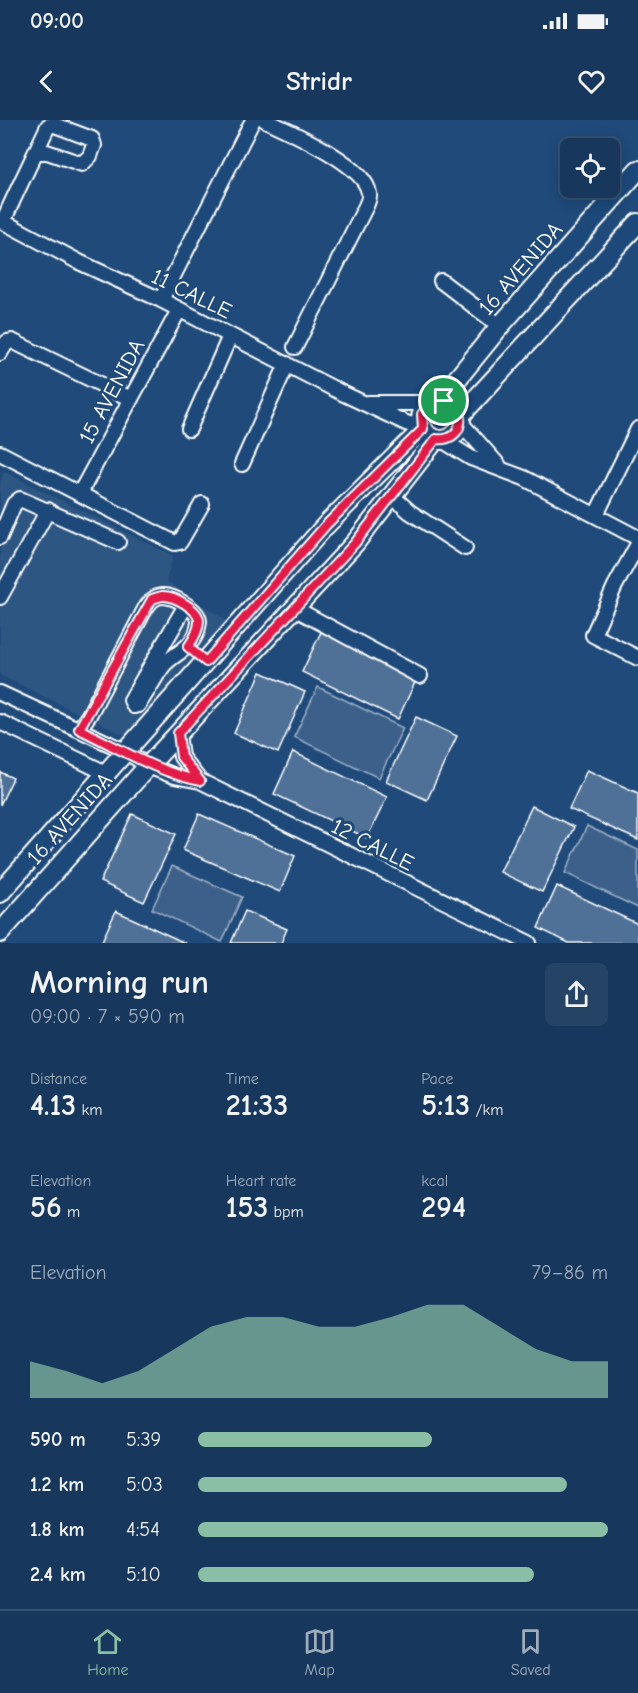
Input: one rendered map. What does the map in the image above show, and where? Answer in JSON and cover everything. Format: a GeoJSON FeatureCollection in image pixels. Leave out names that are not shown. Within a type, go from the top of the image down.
{"type":"FeatureCollection","features":[{"type":"Feature","properties":{"kind":"main road","name":"16 AVENIDA"},"geometry":{"type":"LineString","coordinates":[[436,401],[638,170]]}},
{"type":"Feature","properties":{"kind":"main road"},"geometry":{"type":"LineString","coordinates":[[461,419],[453,404],[436,401],[422,414],[431,434],[454,435],[461,419],[638,223]]}},
{"type":"Feature","properties":{"kind":"main road","name":"16 AVENIDA"},"geometry":{"type":"LineString","coordinates":[[0,933],[178,733],[355,543],[392,496],[431,434]]}},
{"type":"Feature","properties":{"kind":"main road","name":"16 AVENIDA"},"geometry":{"type":"LineString","coordinates":[[0,893],[326,525],[431,434]]}},
{"type":"Feature","properties":{"kind":"street"},"geometry":{"type":"LineString","coordinates":[[265,120],[339,157],[364,180],[370,197],[296,347]]}},
{"type":"Feature","properties":{"kind":"street"},"geometry":{"type":"LineString","coordinates":[[161,300],[247,122]]}},
{"type":"Feature","properties":{"kind":"street"},"geometry":{"type":"LineString","coordinates":[[2,221],[36,152]]}},
{"type":"Feature","properties":{"kind":"street","name":"11 CALLE"},"geometry":{"type":"LineString","coordinates":[[2,221],[80,262],[431,434],[471,458],[524,478],[638,538]]}},
{"type":"Feature","properties":{"kind":"street"},"geometry":{"type":"LineString","coordinates":[[441,281],[500,326]]}},
{"type":"Feature","properties":{"kind":"street","name":"15 AVENIDA"},"geometry":{"type":"LineString","coordinates":[[80,493],[179,310]]}},
{"type":"Feature","properties":{"kind":"street"},"geometry":{"type":"LineString","coordinates":[[189,429],[230,336]]}},
{"type":"Feature","properties":{"kind":"street"},"geometry":{"type":"LineString","coordinates":[[0,353],[7,342],[12,341],[131,399]]}},
{"type":"Feature","properties":{"kind":"street"},"geometry":{"type":"LineString","coordinates":[[242,464],[287,364]]}},
{"type":"Feature","properties":{"kind":"street","name":"11 CALLE"},"geometry":{"type":"LineString","coordinates":[[366,403],[436,401]]}},
{"type":"Feature","properties":{"kind":"street","name":"11 CALLE"},"geometry":{"type":"LineString","coordinates":[[461,419],[502,470]]}},
{"type":"Feature","properties":{"kind":"street"},"geometry":{"type":"LineString","coordinates":[[596,515],[638,429]]}},
{"type":"Feature","properties":{"kind":"street"},"geometry":{"type":"LineString","coordinates":[[0,453],[175,543],[180,542],[202,504]]}},
{"type":"Feature","properties":{"kind":"street"},"geometry":{"type":"LineString","coordinates":[[392,496],[410,512],[465,548]]}},
{"type":"Feature","properties":{"kind":"street"},"geometry":{"type":"LineString","coordinates":[[0,537],[14,504],[20,499],[118,542]]}},
{"type":"Feature","properties":{"kind":"street"},"geometry":{"type":"LineString","coordinates":[[0,597],[48,510]]}},
{"type":"Feature","properties":{"kind":"street"},"geometry":{"type":"LineString","coordinates":[[638,544],[593,635],[638,658]]}},
{"type":"Feature","properties":{"kind":"street"},"geometry":{"type":"LineString","coordinates":[[79,729],[152,599],[163,596],[186,605],[195,612],[199,620],[188,647],[164,666],[138,705],[131,704],[131,700],[186,605]]}},
{"type":"Feature","properties":{"kind":"street"},"geometry":{"type":"LineString","coordinates":[[294,608],[420,676]]}},
{"type":"Feature","properties":{"kind":"street"},"geometry":{"type":"LineString","coordinates":[[188,647],[206,662]]}},
{"type":"Feature","properties":{"kind":"street","name":"12 CALLE"},"geometry":{"type":"LineString","coordinates":[[0,693],[125,751],[148,766],[174,776],[200,781],[529,943]]}},
{"type":"Feature","properties":{"kind":"street"},"geometry":{"type":"LineString","coordinates":[[0,722],[106,773]]}},
{"type":"Feature","properties":{"kind":"street","name":"12 CALLE"},"geometry":{"type":"LineString","coordinates":[[178,733],[181,757],[200,781]]}},
{"type":"Feature","properties":{"kind":"shaded area"},"geometry":{"type":"Polygon","coordinates":[[[4,472],[173,556],[166,581],[227,621],[132,739],[0,675],[0,482],[4,472]]]}},
{"type":"Feature","properties":{"kind":"shaded area"},"geometry":{"type":"Polygon","coordinates":[[[318,687],[403,728],[379,778],[294,737],[318,687]]]}},
{"type":"Feature","properties":{"kind":"shaded area"},"geometry":{"type":"Polygon","coordinates":[[[587,826],[638,850],[638,908],[565,873],[587,826]]]}},
{"type":"Feature","properties":{"kind":"shaded area"},"geometry":{"type":"Polygon","coordinates":[[[172,866],[242,897],[222,942],[152,909],[172,866]]]}},
{"type":"Feature","properties":{"kind":"building"},"geometry":{"type":"Polygon","coordinates":[[[321,632],[417,678],[398,719],[302,672],[321,632]]]}},
{"type":"Feature","properties":{"kind":"building"},"geometry":{"type":"Polygon","coordinates":[[[261,672],[305,692],[278,753],[234,733],[261,672]]]}},
{"type":"Feature","properties":{"kind":"building"},"geometry":{"type":"Polygon","coordinates":[[[416,717],[457,736],[427,800],[386,781],[416,717]]]}},
{"type":"Feature","properties":{"kind":"building"},"geometry":{"type":"Polygon","coordinates":[[[293,752],[387,797],[367,838],[274,794],[293,752]]]}},
{"type":"Feature","properties":{"kind":"building"},"geometry":{"type":"Polygon","coordinates":[[[587,770],[638,793],[638,840],[569,809],[587,770]]]}},
{"type":"Feature","properties":{"kind":"building"},"geometry":{"type":"Polygon","coordinates":[[[0,772],[13,778],[0,805],[0,772]]]}},
{"type":"Feature","properties":{"kind":"building"},"geometry":{"type":"Polygon","coordinates":[[[532,806],[574,827],[542,892],[500,872],[532,806]]]}},
{"type":"Feature","properties":{"kind":"building"},"geometry":{"type":"Polygon","coordinates":[[[132,814],[176,834],[144,902],[100,882],[132,814]]]}},
{"type":"Feature","properties":{"kind":"building"},"geometry":{"type":"Polygon","coordinates":[[[199,814],[295,856],[280,892],[183,850],[199,814]]]}},
{"type":"Feature","properties":{"kind":"building"},"geometry":{"type":"Polygon","coordinates":[[[557,886],[638,924],[638,943],[569,943],[538,928],[557,886]]]}},
{"type":"Feature","properties":{"kind":"building"},"geometry":{"type":"Polygon","coordinates":[[[116,911],[185,943],[101,943],[116,911]]]}},
{"type":"Feature","properties":{"kind":"building"},"geometry":{"type":"Polygon","coordinates":[[[245,911],[287,929],[281,943],[231,943],[245,911]]]}},
{"type":"Feature","properties":{"kind":"route"},"geometry":{"type":"LineString","coordinates":[[440,400],[444,401],[453,404],[459,412],[461,423],[459,429],[448,439],[436,439],[355,543],[178,733],[181,757],[200,781],[174,776],[148,766],[125,751],[79,729],[152,599],[163,596],[171,598],[195,612],[199,620],[193,641],[188,647],[206,662],[326,525],[423,429],[421,421],[426,407],[440,400]]}}]}
